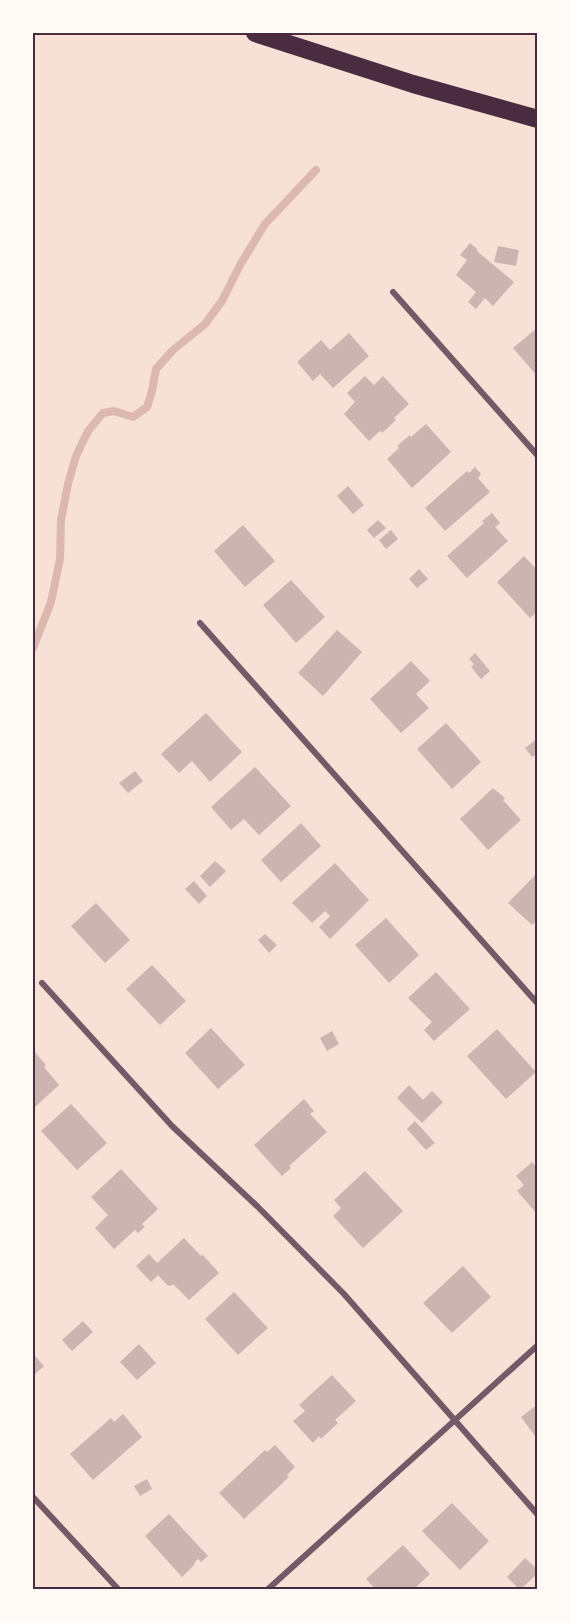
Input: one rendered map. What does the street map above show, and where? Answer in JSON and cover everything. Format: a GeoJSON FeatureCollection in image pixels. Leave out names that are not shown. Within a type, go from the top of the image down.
{"type":"FeatureCollection","features":[{"type":"Feature","properties":{"kind":"highway"},"geometry":{"type":"LineString","coordinates":[[255,33],[413,84],[538,119]]}},
{"type":"Feature","properties":{"kind":"street"},"geometry":{"type":"LineString","coordinates":[[393,292],[538,456]]}},
{"type":"Feature","properties":{"kind":"street"},"geometry":{"type":"LineString","coordinates":[[200,623],[538,1004]]}},
{"type":"Feature","properties":{"kind":"street"},"geometry":{"type":"LineString","coordinates":[[42,983],[172,1126],[258,1207],[344,1294],[538,1515]]}},
{"type":"Feature","properties":{"kind":"street"},"geometry":{"type":"LineString","coordinates":[[267,1590],[538,1345]]}},
{"type":"Feature","properties":{"kind":"street"},"geometry":{"type":"LineString","coordinates":[[33,1497],[119,1590]]}},
{"type":"Feature","properties":{"kind":"building"},"geometry":{"type":"Polygon","coordinates":[[[470,243],[514,282],[493,306],[485,298],[476,309],[468,302],[476,292],[456,275],[467,260],[460,255],[470,243]]]}},
{"type":"Feature","properties":{"kind":"building"},"geometry":{"type":"Polygon","coordinates":[[[498,246],[519,250],[516,266],[494,262],[498,246]]]}},
{"type":"Feature","properties":{"kind":"building"},"geometry":{"type":"Polygon","coordinates":[[[538,327],[538,377],[513,348],[538,327]]]}},
{"type":"Feature","properties":{"kind":"building"},"geometry":{"type":"Polygon","coordinates":[[[349,333],[369,356],[333,388],[320,374],[313,381],[297,362],[321,340],[330,350],[349,333]]]}},
{"type":"Feature","properties":{"kind":"building"},"geometry":{"type":"Polygon","coordinates":[[[365,376],[374,385],[383,376],[409,404],[382,433],[380,431],[369,441],[344,414],[355,402],[347,393],[365,376]]]}},
{"type":"Feature","properties":{"kind":"building"},"geometry":{"type":"Polygon","coordinates":[[[426,424],[451,452],[412,488],[387,459],[399,448],[397,446],[426,424]]]}},
{"type":"Feature","properties":{"kind":"building"},"geometry":{"type":"Polygon","coordinates":[[[475,467],[481,474],[478,478],[490,492],[445,531],[425,508],[467,471],[469,473],[475,467]]]}},
{"type":"Feature","properties":{"kind":"building"},"geometry":{"type":"Polygon","coordinates":[[[348,486],[364,505],[353,514],[337,496],[348,486]]]}},
{"type":"Feature","properties":{"kind":"building"},"geometry":{"type":"Polygon","coordinates":[[[492,513],[500,523],[495,527],[508,541],[467,578],[447,556],[492,513]]]}},
{"type":"Feature","properties":{"kind":"building"},"geometry":{"type":"Polygon","coordinates":[[[378,520],[386,528],[374,538],[367,530],[378,520]]]}},
{"type":"Feature","properties":{"kind":"building"},"geometry":{"type":"Polygon","coordinates":[[[243,525],[275,561],[245,587],[214,551],[243,525]]]}},
{"type":"Feature","properties":{"kind":"building"},"geometry":{"type":"Polygon","coordinates":[[[391,530],[398,539],[386,549],[379,540],[391,530]]]}},
{"type":"Feature","properties":{"kind":"building"},"geometry":{"type":"Polygon","coordinates":[[[524,556],[538,571],[538,611],[530,618],[497,582],[524,556]]]}},
{"type":"Feature","properties":{"kind":"building"},"geometry":{"type":"Polygon","coordinates":[[[419,569],[428,579],[417,588],[409,579],[419,569]]]}},
{"type":"Feature","properties":{"kind":"building"},"geometry":{"type":"Polygon","coordinates":[[[291,580],[325,617],[296,643],[263,605],[291,580]]]}},
{"type":"Feature","properties":{"kind":"building"},"geometry":{"type":"Polygon","coordinates":[[[337,630],[362,652],[323,696],[298,673],[337,630]]]}},
{"type":"Feature","properties":{"kind":"building"},"geometry":{"type":"Polygon","coordinates":[[[475,653],[490,671],[481,679],[471,667],[474,664],[469,659],[475,653]]]}},
{"type":"Feature","properties":{"kind":"building"},"geometry":{"type":"Polygon","coordinates":[[[411,661],[430,681],[416,694],[429,708],[401,733],[370,699],[411,661]]]}},
{"type":"Feature","properties":{"kind":"building"},"geometry":{"type":"Polygon","coordinates":[[[206,713],[242,752],[210,782],[192,761],[179,773],[161,754],[206,713]]]}},
{"type":"Feature","properties":{"kind":"building"},"geometry":{"type":"Polygon","coordinates":[[[446,723],[481,762],[452,789],[417,749],[446,723]]]}},
{"type":"Feature","properties":{"kind":"building"},"geometry":{"type":"Polygon","coordinates":[[[538,738],[538,753],[532,757],[525,748],[538,738]]]}},
{"type":"Feature","properties":{"kind":"building"},"geometry":{"type":"Polygon","coordinates":[[[255,767],[291,806],[259,835],[244,819],[231,830],[211,807],[255,767]]]}},
{"type":"Feature","properties":{"kind":"building"},"geometry":{"type":"Polygon","coordinates":[[[135,771],[143,781],[128,793],[119,783],[135,771]]]}},
{"type":"Feature","properties":{"kind":"building"},"geometry":{"type":"Polygon","coordinates":[[[493,788],[505,798],[503,800],[521,820],[488,850],[460,819],[493,788]]]}},
{"type":"Feature","properties":{"kind":"building"},"geometry":{"type":"Polygon","coordinates":[[[301,823],[321,846],[281,882],[261,860],[301,823]]]}},
{"type":"Feature","properties":{"kind":"building"},"geometry":{"type":"Polygon","coordinates":[[[215,861],[226,871],[210,887],[200,876],[215,861]]]}},
{"type":"Feature","properties":{"kind":"building"},"geometry":{"type":"Polygon","coordinates":[[[335,863],[369,900],[330,939],[319,927],[330,916],[325,911],[312,923],[292,903],[335,863]]]}},
{"type":"Feature","properties":{"kind":"building"},"geometry":{"type":"Polygon","coordinates":[[[538,872],[538,919],[532,925],[508,903],[538,872]]]}},
{"type":"Feature","properties":{"kind":"building"},"geometry":{"type":"Polygon","coordinates":[[[194,881],[207,896],[199,904],[185,889],[194,881]]]}},
{"type":"Feature","properties":{"kind":"building"},"geometry":{"type":"Polygon","coordinates":[[[96,903],[130,940],[105,963],[71,926],[96,903]]]}},
{"type":"Feature","properties":{"kind":"building"},"geometry":{"type":"Polygon","coordinates":[[[386,918],[419,955],[389,983],[355,945],[386,918]]]}},
{"type":"Feature","properties":{"kind":"building"},"geometry":{"type":"Polygon","coordinates":[[[265,934],[277,945],[269,953],[258,940],[265,934]]]}},
{"type":"Feature","properties":{"kind":"building"},"geometry":{"type":"Polygon","coordinates":[[[152,965],[186,1001],[160,1025],[126,989],[152,965]]]}},
{"type":"Feature","properties":{"kind":"building"},"geometry":{"type":"Polygon","coordinates":[[[436,972],[470,1009],[434,1041],[424,1030],[432,1022],[408,998],[436,972]]]}},
{"type":"Feature","properties":{"kind":"building"},"geometry":{"type":"Polygon","coordinates":[[[211,1028],[245,1065],[218,1089],[185,1053],[211,1028]]]}},
{"type":"Feature","properties":{"kind":"building"},"geometry":{"type":"Polygon","coordinates":[[[497,1029],[536,1072],[506,1099],[467,1056],[497,1029]]]}},
{"type":"Feature","properties":{"kind":"building"},"geometry":{"type":"Polygon","coordinates":[[[332,1031],[339,1044],[327,1051],[320,1038],[332,1031]]]}},
{"type":"Feature","properties":{"kind":"building"},"geometry":{"type":"Polygon","coordinates":[[[33,1050],[59,1085],[35,1107],[33,1104],[33,1050]]]}},
{"type":"Feature","properties":{"kind":"building"},"geometry":{"type":"Polygon","coordinates":[[[409,1085],[423,1100],[432,1091],[443,1102],[422,1123],[397,1098],[409,1085]]]}},
{"type":"Feature","properties":{"kind":"building"},"geometry":{"type":"Polygon","coordinates":[[[304,1099],[314,1111],[310,1114],[327,1132],[289,1166],[291,1168],[282,1176],[254,1145],[304,1099]]]}},
{"type":"Feature","properties":{"kind":"building"},"geometry":{"type":"Polygon","coordinates":[[[71,1104],[107,1143],[77,1170],[41,1131],[71,1104]]]}},
{"type":"Feature","properties":{"kind":"building"},"geometry":{"type":"Polygon","coordinates":[[[415,1121],[435,1143],[426,1150],[407,1129],[415,1121]]]}},
{"type":"Feature","properties":{"kind":"building"},"geometry":{"type":"Polygon","coordinates":[[[532,1162],[538,1169],[538,1215],[517,1191],[524,1185],[516,1176],[532,1162]]]}},
{"type":"Feature","properties":{"kind":"building"},"geometry":{"type":"Polygon","coordinates":[[[121,1169],[158,1209],[142,1224],[145,1227],[138,1233],[135,1230],[114,1249],[95,1228],[108,1215],[91,1197],[121,1169]]]}},
{"type":"Feature","properties":{"kind":"building"},"geometry":{"type":"Polygon","coordinates":[[[365,1171],[403,1211],[363,1248],[333,1216],[341,1208],[334,1200],[365,1171]]]}},
{"type":"Feature","properties":{"kind":"building"},"geometry":{"type":"Polygon","coordinates":[[[184,1238],[219,1273],[189,1300],[173,1284],[167,1285],[158,1275],[151,1282],[136,1266],[149,1254],[157,1263],[184,1238]]]}},
{"type":"Feature","properties":{"kind":"building"},"geometry":{"type":"Polygon","coordinates":[[[463,1266],[491,1297],[452,1333],[423,1303],[463,1266]]]}},
{"type":"Feature","properties":{"kind":"building"},"geometry":{"type":"Polygon","coordinates":[[[234,1292],[268,1328],[238,1355],[205,1319],[234,1292]]]}},
{"type":"Feature","properties":{"kind":"building"},"geometry":{"type":"Polygon","coordinates":[[[83,1321],[93,1332],[72,1351],[62,1340],[83,1321]]]}},
{"type":"Feature","properties":{"kind":"building"},"geometry":{"type":"Polygon","coordinates":[[[139,1344],[156,1363],[137,1380],[120,1362],[139,1344]]]}},
{"type":"Feature","properties":{"kind":"building"},"geometry":{"type":"Polygon","coordinates":[[[33,1354],[44,1366],[33,1376],[33,1354]]]}},
{"type":"Feature","properties":{"kind":"building"},"geometry":{"type":"Polygon","coordinates":[[[332,1375],[356,1401],[335,1420],[338,1423],[321,1439],[319,1436],[313,1443],[293,1421],[305,1411],[299,1405],[332,1375]]]}},
{"type":"Feature","properties":{"kind":"building"},"geometry":{"type":"Polygon","coordinates":[[[538,1404],[538,1440],[521,1417],[538,1404]]]}},
{"type":"Feature","properties":{"kind":"building"},"geometry":{"type":"Polygon","coordinates":[[[123,1414],[142,1437],[93,1480],[70,1454],[111,1418],[114,1422],[123,1414]]]}},
{"type":"Feature","properties":{"kind":"building"},"geometry":{"type":"Polygon","coordinates":[[[275,1445],[295,1467],[287,1475],[289,1477],[244,1519],[219,1493],[265,1450],[267,1452],[275,1445]]]}},
{"type":"Feature","properties":{"kind":"building"},"geometry":{"type":"Polygon","coordinates":[[[147,1479],[152,1489],[140,1496],[134,1486],[147,1479]]]}},
{"type":"Feature","properties":{"kind":"building"},"geometry":{"type":"Polygon","coordinates":[[[452,1503],[489,1541],[460,1570],[422,1531],[452,1503]]]}},
{"type":"Feature","properties":{"kind":"building"},"geometry":{"type":"Polygon","coordinates":[[[169,1514],[208,1556],[201,1562],[198,1559],[182,1577],[145,1536],[169,1514]]]}},
{"type":"Feature","properties":{"kind":"building"},"geometry":{"type":"Polygon","coordinates":[[[403,1545],[430,1574],[415,1590],[376,1590],[366,1579],[403,1545]]]}},
{"type":"Feature","properties":{"kind":"building"},"geometry":{"type":"Polygon","coordinates":[[[525,1558],[538,1570],[538,1573],[520,1590],[507,1577],[525,1558]]]}},
{"type":"Feature","properties":{"kind":"waterway"},"geometry":{"type":"LineString","coordinates":[[33,648],[51,602],[60,559],[61,520],[68,484],[76,456],[88,431],[103,413],[114,411],[133,417],[147,407],[156,369],[173,350],[205,324],[222,301],[240,265],[265,224],[316,170]]}}]}
